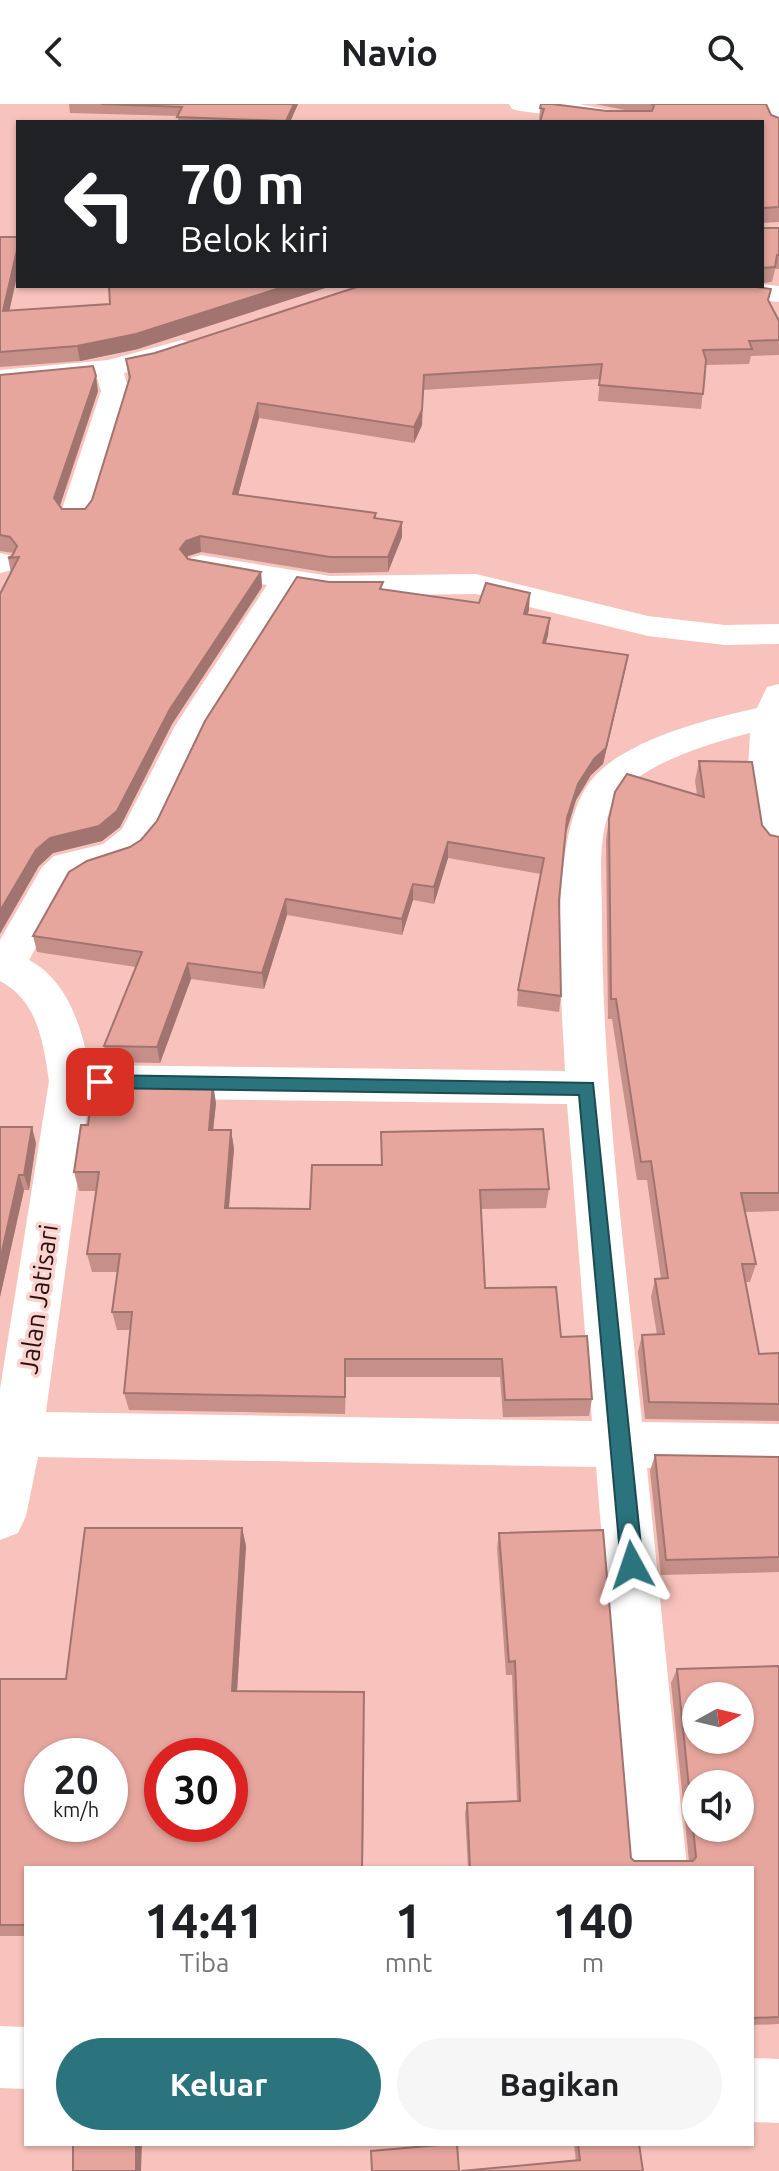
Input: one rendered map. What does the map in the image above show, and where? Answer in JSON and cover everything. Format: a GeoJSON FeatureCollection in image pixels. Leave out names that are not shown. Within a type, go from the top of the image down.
{"type":"FeatureCollection","features":[{"type":"Feature","properties":{"kind":"street"},"geometry":{"type":"LineString","coordinates":[[520,104],[629,120]]}},
{"type":"Feature","properties":{"kind":"street"},"geometry":{"type":"LineString","coordinates":[[771,104],[779,124]]}},
{"type":"Feature","properties":{"kind":"street"},"geometry":{"type":"LineString","coordinates":[[0,379],[109,368],[206,340]]}},
{"type":"Feature","properties":{"kind":"street"},"geometry":{"type":"LineString","coordinates":[[76,515],[115,391],[109,368]]}},
{"type":"Feature","properties":{"kind":"street"},"geometry":{"type":"LineString","coordinates":[[201,565],[330,586],[476,584],[648,626],[725,635],[779,634]]}},
{"type":"Feature","properties":{"kind":"street"},"geometry":{"type":"LineString","coordinates":[[3,966],[56,877],[68,865],[115,855],[136,838],[150,816],[174,760],[193,726],[286,581]]}},
{"type":"Feature","properties":{"kind":"street"},"geometry":{"type":"LineString","coordinates":[[774,706],[764,743],[779,844]]}},
{"type":"Feature","properties":{"kind":"street"},"geometry":{"type":"LineString","coordinates":[[658,1866],[622,1444],[587,1088],[581,975],[583,864],[597,798],[608,784],[682,741],[735,724],[774,706]]}},
{"type":"Feature","properties":{"kind":"street","name":"Jalan Jatisari"},"geometry":{"type":"LineString","coordinates":[[0,1516],[9,1434],[70,1081],[64,1037],[42,991],[20,970],[3,966]]}},
{"type":"Feature","properties":{"kind":"street"},"geometry":{"type":"LineString","coordinates":[[70,1081],[587,1088]]}},
{"type":"Feature","properties":{"kind":"street"},"geometry":{"type":"LineString","coordinates":[[9,1434],[779,1447]]}},
{"type":"Feature","properties":{"kind":"street"},"geometry":{"type":"LineString","coordinates":[[0,2057],[24,2058]]}},
{"type":"Feature","properties":{"kind":"street"},"geometry":{"type":"LineString","coordinates":[[754,2090],[779,2091]]}},
{"type":"Feature","properties":{"kind":"building"},"geometry":{"type":"Polygon","coordinates":[[[101,104],[294,104],[286,120],[177,117],[182,107],[101,104]]]}},
{"type":"Feature","properties":{"kind":"building"},"geometry":{"type":"Polygon","coordinates":[[[541,104],[552,104],[607,111],[652,111],[652,104],[766,104],[771,115],[779,118],[779,207],[764,208],[764,120],[541,120],[544,109],[540,108],[541,104]]]}},
{"type":"Feature","properties":{"kind":"building"},"geometry":{"type":"Polygon","coordinates":[[[764,228],[779,228],[779,255],[775,267],[764,268],[764,228]]]}},
{"type":"Feature","properties":{"kind":"building"},"geometry":{"type":"Polygon","coordinates":[[[0,237],[16,237],[16,255],[3,311],[110,304],[109,288],[280,288],[136,334],[77,346],[0,352],[0,237]]]}},
{"type":"Feature","properties":{"kind":"building"},"geometry":{"type":"Polygon","coordinates":[[[354,288],[764,288],[771,289],[768,300],[779,321],[779,340],[749,341],[752,349],[703,350],[706,360],[703,394],[599,385],[602,364],[424,375],[422,410],[414,427],[258,403],[233,494],[376,513],[374,518],[402,522],[388,557],[330,557],[200,536],[186,541],[180,549],[188,559],[261,572],[170,709],[117,811],[99,826],[50,838],[36,850],[0,911],[0,594],[19,557],[8,558],[17,546],[10,537],[0,535],[0,375],[93,366],[96,376],[54,498],[62,509],[85,509],[92,500],[130,377],[126,359],[155,353],[354,288]]]}},
{"type":"Feature","properties":{"kind":"building"},"geometry":{"type":"Polygon","coordinates":[[[297,577],[329,582],[383,582],[380,589],[479,603],[486,583],[530,593],[524,614],[550,618],[543,643],[628,655],[606,748],[594,759],[578,784],[567,818],[559,900],[561,996],[518,990],[544,858],[448,842],[434,887],[413,884],[402,919],[286,899],[262,973],[188,963],[157,1047],[104,1046],[142,952],[33,936],[69,872],[87,861],[130,847],[141,840],[157,821],[205,721],[297,577]]]}},
{"type":"Feature","properties":{"kind":"building"},"geometry":{"type":"Polygon","coordinates":[[[699,761],[752,762],[762,825],[770,835],[779,837],[779,1193],[741,1193],[756,1264],[742,1264],[759,1354],[779,1353],[779,1404],[649,1402],[642,1335],[664,1334],[655,1279],[668,1278],[651,1161],[641,1162],[616,999],[611,999],[609,819],[615,792],[627,774],[704,797],[699,761]]]}},
{"type":"Feature","properties":{"kind":"building"},"geometry":{"type":"Polygon","coordinates":[[[94,1082],[213,1083],[209,1130],[231,1130],[225,1208],[310,1209],[312,1165],[382,1165],[381,1132],[543,1129],[549,1189],[480,1190],[485,1288],[556,1287],[561,1337],[587,1336],[592,1399],[505,1400],[502,1359],[345,1359],[345,1397],[124,1393],[132,1312],[112,1312],[120,1254],[87,1254],[99,1172],[74,1172],[81,1125],[88,1125],[94,1082]]]}},
{"type":"Feature","properties":{"kind":"building"},"geometry":{"type":"Polygon","coordinates":[[[0,1127],[32,1127],[24,1175],[19,1175],[0,1260],[0,1127]]]}},
{"type":"Feature","properties":{"kind":"building"},"geometry":{"type":"Polygon","coordinates":[[[655,1455],[779,1457],[779,1557],[666,1560],[655,1455]]]}},
{"type":"Feature","properties":{"kind":"building"},"geometry":{"type":"Polygon","coordinates":[[[85,1528],[242,1528],[232,1691],[364,1692],[362,1866],[24,1866],[24,1925],[0,1925],[0,1679],[66,1679],[85,1528]]]}},
{"type":"Feature","properties":{"kind":"building"},"geometry":{"type":"Polygon","coordinates":[[[603,1530],[631,1858],[634,1861],[693,1861],[696,1857],[694,1842],[754,1842],[754,1770],[687,1770],[686,1754],[754,1754],[754,1682],[682,1682],[682,1718],[677,1669],[779,1666],[779,2017],[754,2018],[754,1866],[470,1866],[467,1803],[520,1801],[515,1661],[509,1662],[499,1533],[603,1530]]]}},
{"type":"Feature","properties":{"kind":"building"},"geometry":{"type":"Polygon","coordinates":[[[73,2146],[136,2146],[136,2171],[73,2171],[73,2146]]]}},
{"type":"Feature","properties":{"kind":"building"},"geometry":{"type":"Polygon","coordinates":[[[457,2146],[459,2171],[372,2171],[371,2151],[457,2146]]]}},
{"type":"Feature","properties":{"kind":"building"},"geometry":{"type":"Polygon","coordinates":[[[578,2146],[639,2146],[643,2171],[461,2171],[580,2160],[578,2146]]]}},
{"type":"Feature","properties":{"kind":"route"},"geometry":{"type":"LineString","coordinates":[[100,1082],[587,1088],[632,1565]]}}]}
